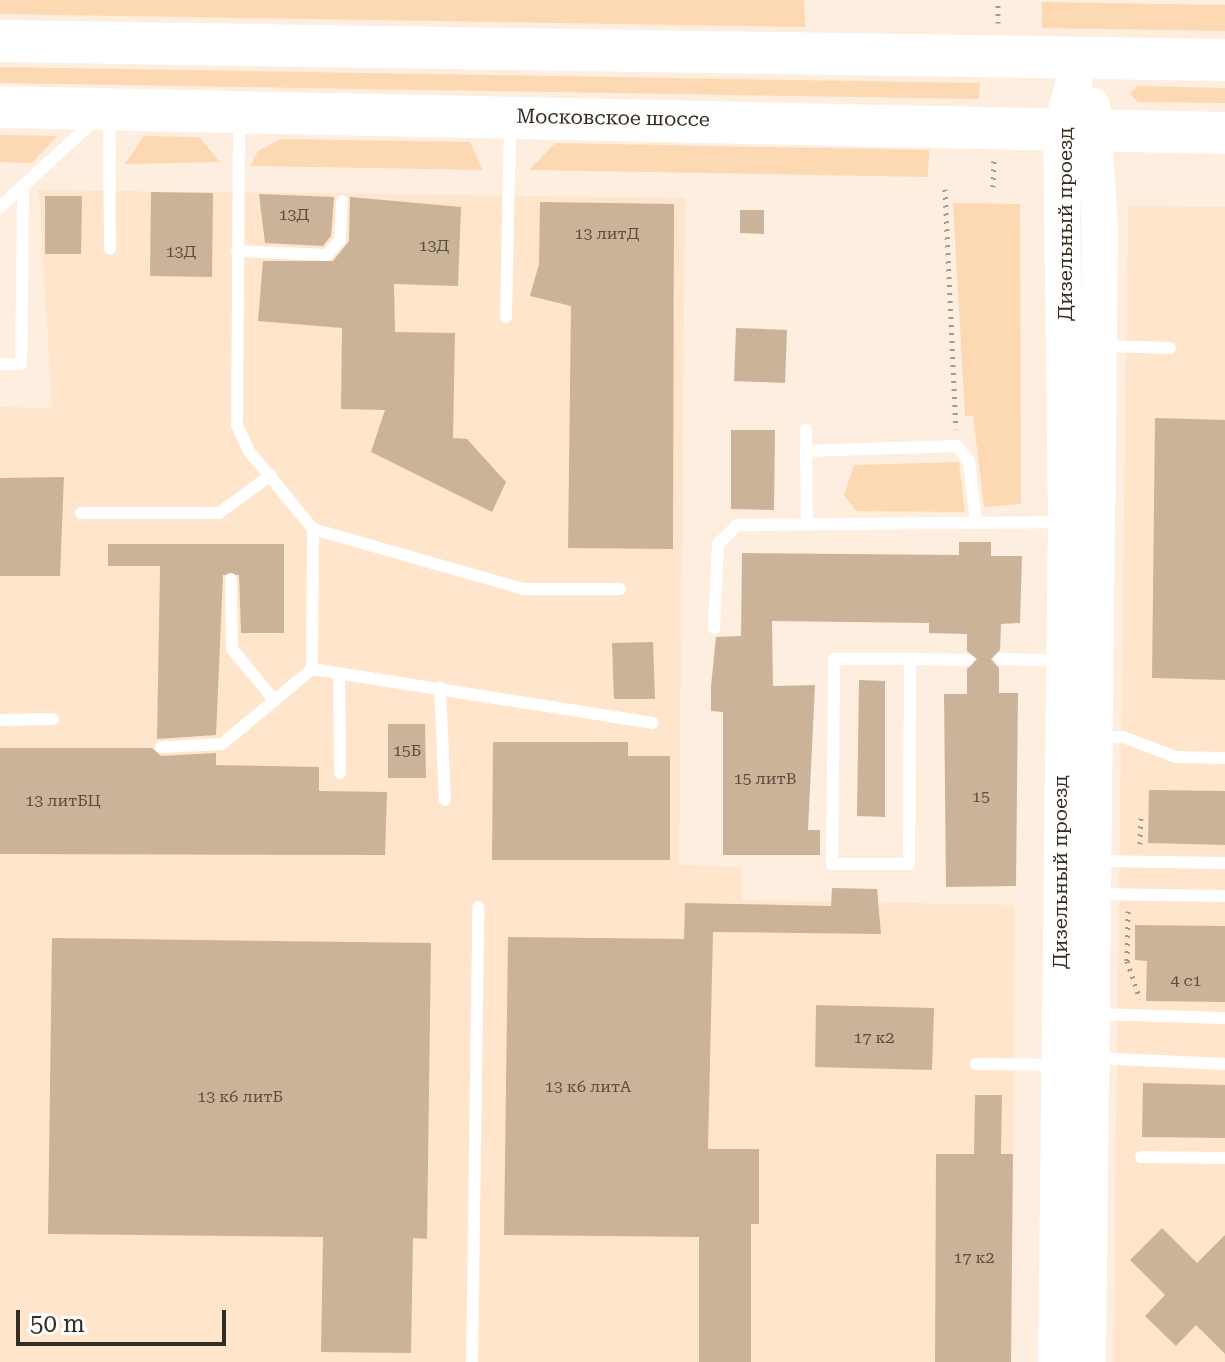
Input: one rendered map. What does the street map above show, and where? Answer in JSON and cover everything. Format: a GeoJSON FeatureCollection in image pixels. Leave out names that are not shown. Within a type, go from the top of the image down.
{"type":"FeatureCollection","features":[{"type":"Feature","properties":{"kind":"main road"},"geometry":{"type":"LineString","coordinates":[[0,41],[1225,60]]}},
{"type":"Feature","properties":{"kind":"main road","name":"Московское шоссе"},"geometry":{"type":"LineString","coordinates":[[0,107],[1225,133]]}},
{"type":"Feature","properties":{"kind":"street","name":"Дизельный проезд"},"geometry":{"type":"LineString","coordinates":[[1080,58],[1061,661],[1073,1061],[1088,1362]]}},
{"type":"Feature","properties":{"kind":"street","name":"Дизельный проезд"},"geometry":{"type":"LineString","coordinates":[[1056,1362],[1073,1061],[1088,1013],[1089,738],[1098,346],[1080,131]]}},
{"type":"Feature","properties":{"kind":"lane"},"geometry":{"type":"LineString","coordinates":[[0,207],[108,108]]}},
{"type":"Feature","properties":{"kind":"lane"},"geometry":{"type":"LineString","coordinates":[[108,108],[110,249]]}},
{"type":"Feature","properties":{"kind":"lane"},"geometry":{"type":"LineString","coordinates":[[240,112],[237,425],[313,529],[523,589],[620,589]]}},
{"type":"Feature","properties":{"kind":"lane"},"geometry":{"type":"LineString","coordinates":[[506,317],[511,116]]}},
{"type":"Feature","properties":{"kind":"lane"},"geometry":{"type":"LineString","coordinates":[[0,364],[21,364],[23,188]]}},
{"type":"Feature","properties":{"kind":"lane"},"geometry":{"type":"LineString","coordinates":[[237,251],[327,255],[340,240],[342,201]]}},
{"type":"Feature","properties":{"kind":"lane"},"geometry":{"type":"LineString","coordinates":[[1098,346],[1170,348]]}},
{"type":"Feature","properties":{"kind":"lane"},"geometry":{"type":"LineString","coordinates":[[806,430],[807,522]]}},
{"type":"Feature","properties":{"kind":"lane"},"geometry":{"type":"LineString","coordinates":[[806,451],[957,446],[969,462],[976,522]]}},
{"type":"Feature","properties":{"kind":"lane"},"geometry":{"type":"LineString","coordinates":[[81,513],[219,513],[271,475]]}},
{"type":"Feature","properties":{"kind":"lane"},"geometry":{"type":"LineString","coordinates":[[714,628],[715,558],[725,534],[754,522],[1066,522]]}},
{"type":"Feature","properties":{"kind":"lane"},"geometry":{"type":"LineString","coordinates":[[161,747],[222,744],[312,669],[313,529]]}},
{"type":"Feature","properties":{"kind":"lane"},"geometry":{"type":"LineString","coordinates":[[231,579],[232,649],[275,701]]}},
{"type":"Feature","properties":{"kind":"lane"},"geometry":{"type":"LineString","coordinates":[[910,659],[909,864],[832,864],[834,659],[910,659],[968,660]]}},
{"type":"Feature","properties":{"kind":"lane"},"geometry":{"type":"LineString","coordinates":[[1000,659],[1061,661]]}},
{"type":"Feature","properties":{"kind":"lane"},"geometry":{"type":"LineString","coordinates":[[312,669],[653,723]]}},
{"type":"Feature","properties":{"kind":"lane"},"geometry":{"type":"LineString","coordinates":[[339,673],[340,773]]}},
{"type":"Feature","properties":{"kind":"lane"},"geometry":{"type":"LineString","coordinates":[[440,687],[445,800]]}},
{"type":"Feature","properties":{"kind":"lane"},"geometry":{"type":"LineString","coordinates":[[0,720],[53,719]]}},
{"type":"Feature","properties":{"kind":"lane"},"geometry":{"type":"LineString","coordinates":[[1089,738],[1123,737],[1176,757],[1225,758]]}},
{"type":"Feature","properties":{"kind":"lane"},"geometry":{"type":"LineString","coordinates":[[1088,877],[1225,863]]}},
{"type":"Feature","properties":{"kind":"lane"},"geometry":{"type":"LineString","coordinates":[[1088,877],[1128,894],[1225,896]]}},
{"type":"Feature","properties":{"kind":"lane"},"geometry":{"type":"LineString","coordinates":[[472,1362],[478,907]]}},
{"type":"Feature","properties":{"kind":"lane"},"geometry":{"type":"LineString","coordinates":[[1088,1013],[1225,1018]]}},
{"type":"Feature","properties":{"kind":"lane"},"geometry":{"type":"LineString","coordinates":[[976,1064],[1073,1061],[1225,1064]]}},
{"type":"Feature","properties":{"kind":"lane"},"geometry":{"type":"LineString","coordinates":[[1141,1157],[1225,1158]]}},
{"type":"Feature","properties":{"kind":"path"},"geometry":{"type":"LineString","coordinates":[[997,32],[998,0]]}},
{"type":"Feature","properties":{"kind":"path"},"geometry":{"type":"LineString","coordinates":[[993,187],[994,151]]}},
{"type":"Feature","properties":{"kind":"path"},"geometry":{"type":"LineString","coordinates":[[945,189],[957,446]]}},
{"type":"Feature","properties":{"kind":"path"},"geometry":{"type":"LineString","coordinates":[[1128,894],[1127,961],[1140,1015]]}},
{"type":"Feature","properties":{"kind":"shaded area"},"geometry":{"type":"Polygon","coordinates":[[[0,0],[804,0],[805,27],[0,14],[0,0]]]}},
{"type":"Feature","properties":{"kind":"shaded area"},"geometry":{"type":"Polygon","coordinates":[[[1042,2],[1225,5],[1225,31],[1042,28],[1042,2]]]}},
{"type":"Feature","properties":{"kind":"shaded area"},"geometry":{"type":"Polygon","coordinates":[[[0,67],[980,83],[979,99],[0,83],[0,67]]]}},
{"type":"Feature","properties":{"kind":"shaded area"},"geometry":{"type":"Polygon","coordinates":[[[1138,86],[1225,88],[1225,103],[1138,102],[1130,94],[1138,86]]]}},
{"type":"Feature","properties":{"kind":"shaded area"},"geometry":{"type":"Polygon","coordinates":[[[0,135],[57,136],[32,163],[0,162],[0,135]]]}},
{"type":"Feature","properties":{"kind":"shaded area"},"geometry":{"type":"Polygon","coordinates":[[[144,136],[199,137],[220,162],[125,164],[144,136]]]}},
{"type":"Feature","properties":{"kind":"shaded area"},"geometry":{"type":"Polygon","coordinates":[[[281,139],[470,142],[483,170],[250,166],[258,151],[281,139]]]}},
{"type":"Feature","properties":{"kind":"shaded area"},"geometry":{"type":"Polygon","coordinates":[[[555,143],[929,150],[928,177],[529,170],[555,143]]]}},
{"type":"Feature","properties":{"kind":"shaded area"},"geometry":{"type":"Polygon","coordinates":[[[39,190],[685,198],[679,865],[741,867],[742,900],[1015,905],[1011,1362],[0,1362],[0,407],[52,408],[39,190]]]}},
{"type":"Feature","properties":{"kind":"shaded area"},"geometry":{"type":"Polygon","coordinates":[[[953,203],[1020,204],[1021,504],[984,507],[973,416],[965,416],[953,203]]]}},
{"type":"Feature","properties":{"kind":"shaded area"},"geometry":{"type":"Polygon","coordinates":[[[1128,206],[1225,207],[1225,1362],[1113,1362],[1128,206]]]}},
{"type":"Feature","properties":{"kind":"shaded area"},"geometry":{"type":"Polygon","coordinates":[[[959,462],[965,512],[856,511],[844,495],[854,465],[959,462]]]}},
{"type":"Feature","properties":{"kind":"building"},"geometry":{"type":"Polygon","coordinates":[[[151,192],[213,193],[212,277],[150,276],[151,192]]]}},
{"type":"Feature","properties":{"kind":"building"},"geometry":{"type":"Polygon","coordinates":[[[259,194],[334,197],[331,236],[323,246],[265,243],[259,194]]]}},
{"type":"Feature","properties":{"kind":"building"},"geometry":{"type":"Polygon","coordinates":[[[45,196],[82,196],[81,254],[45,254],[45,196]]]}},
{"type":"Feature","properties":{"kind":"building"},"geometry":{"type":"Polygon","coordinates":[[[350,197],[461,207],[458,286],[394,284],[395,332],[455,333],[453,438],[467,439],[506,482],[492,512],[371,452],[385,410],[341,409],[342,328],[258,321],[263,261],[333,261],[349,241],[350,197]]]}},
{"type":"Feature","properties":{"kind":"building"},"geometry":{"type":"Polygon","coordinates":[[[540,202],[674,204],[673,549],[568,548],[571,306],[530,296],[539,264],[540,202]]]}},
{"type":"Feature","properties":{"kind":"building"},"geometry":{"type":"Polygon","coordinates":[[[740,210],[764,210],[764,234],[740,233],[740,210]]]}},
{"type":"Feature","properties":{"kind":"building"},"geometry":{"type":"Polygon","coordinates":[[[736,328],[787,330],[785,383],[734,381],[736,328]]]}},
{"type":"Feature","properties":{"kind":"building"},"geometry":{"type":"Polygon","coordinates":[[[1155,418],[1225,420],[1225,680],[1152,678],[1155,418]]]}},
{"type":"Feature","properties":{"kind":"building"},"geometry":{"type":"Polygon","coordinates":[[[731,430],[775,430],[774,510],[731,509],[731,430]]]}},
{"type":"Feature","properties":{"kind":"building"},"geometry":{"type":"Polygon","coordinates":[[[64,477],[60,576],[0,576],[0,478],[64,477]]]}},
{"type":"Feature","properties":{"kind":"building"},"geometry":{"type":"Polygon","coordinates":[[[959,542],[991,542],[991,556],[1022,556],[1020,623],[1001,624],[1000,650],[991,659],[999,668],[999,693],[1018,693],[1016,886],[946,887],[944,694],[967,694],[967,669],[977,659],[967,651],[967,634],[929,633],[929,623],[772,621],[773,686],[815,685],[808,830],[820,830],[820,855],[723,855],[723,712],[711,711],[711,686],[716,637],[741,636],[742,553],[959,555],[959,542]]]}},
{"type":"Feature","properties":{"kind":"building"},"geometry":{"type":"Polygon","coordinates":[[[108,544],[284,544],[284,633],[241,633],[239,575],[223,575],[216,735],[157,739],[160,566],[108,566],[108,544]]]}},
{"type":"Feature","properties":{"kind":"building"},"geometry":{"type":"Polygon","coordinates":[[[653,642],[655,699],[614,699],[612,643],[653,642]]]}},
{"type":"Feature","properties":{"kind":"building"},"geometry":{"type":"Polygon","coordinates":[[[859,680],[885,681],[885,817],[857,816],[859,680]]]}},
{"type":"Feature","properties":{"kind":"building"},"geometry":{"type":"Polygon","coordinates":[[[388,724],[425,724],[426,778],[388,778],[388,724]]]}},
{"type":"Feature","properties":{"kind":"building"},"geometry":{"type":"Polygon","coordinates":[[[493,742],[628,742],[628,756],[670,756],[670,860],[492,860],[493,742]]]}},
{"type":"Feature","properties":{"kind":"building"},"geometry":{"type":"Polygon","coordinates":[[[0,748],[152,748],[161,756],[216,753],[216,765],[319,767],[319,791],[387,792],[385,855],[0,854],[0,748]]]}},
{"type":"Feature","properties":{"kind":"building"},"geometry":{"type":"Polygon","coordinates":[[[1149,790],[1225,791],[1225,845],[1148,843],[1149,790]]]}},
{"type":"Feature","properties":{"kind":"building"},"geometry":{"type":"Polygon","coordinates":[[[832,888],[877,889],[881,934],[713,932],[708,1149],[759,1149],[759,1224],[751,1224],[751,1362],[699,1362],[699,1237],[504,1235],[508,937],[684,939],[685,903],[831,906],[832,888]]]}},
{"type":"Feature","properties":{"kind":"building"},"geometry":{"type":"Polygon","coordinates":[[[1135,925],[1225,926],[1225,1002],[1146,1001],[1147,961],[1135,960],[1135,925]]]}},
{"type":"Feature","properties":{"kind":"building"},"geometry":{"type":"Polygon","coordinates":[[[52,938],[431,943],[427,1239],[413,1238],[411,1353],[321,1352],[323,1237],[48,1234],[52,938]]]}},
{"type":"Feature","properties":{"kind":"building"},"geometry":{"type":"Polygon","coordinates":[[[816,1005],[934,1008],[932,1070],[815,1067],[816,1005]]]}},
{"type":"Feature","properties":{"kind":"building"},"geometry":{"type":"Polygon","coordinates":[[[1143,1083],[1225,1085],[1225,1138],[1142,1137],[1143,1083]]]}},
{"type":"Feature","properties":{"kind":"building"},"geometry":{"type":"Polygon","coordinates":[[[975,1095],[1002,1095],[1001,1154],[1013,1154],[1011,1362],[935,1362],[936,1154],[974,1154],[975,1095]]]}},
{"type":"Feature","properties":{"kind":"building"},"geometry":{"type":"Polygon","coordinates":[[[1162,1228],[1197,1263],[1225,1235],[1225,1354],[1196,1325],[1176,1346],[1145,1316],[1165,1295],[1130,1260],[1162,1228]]]}}]}
